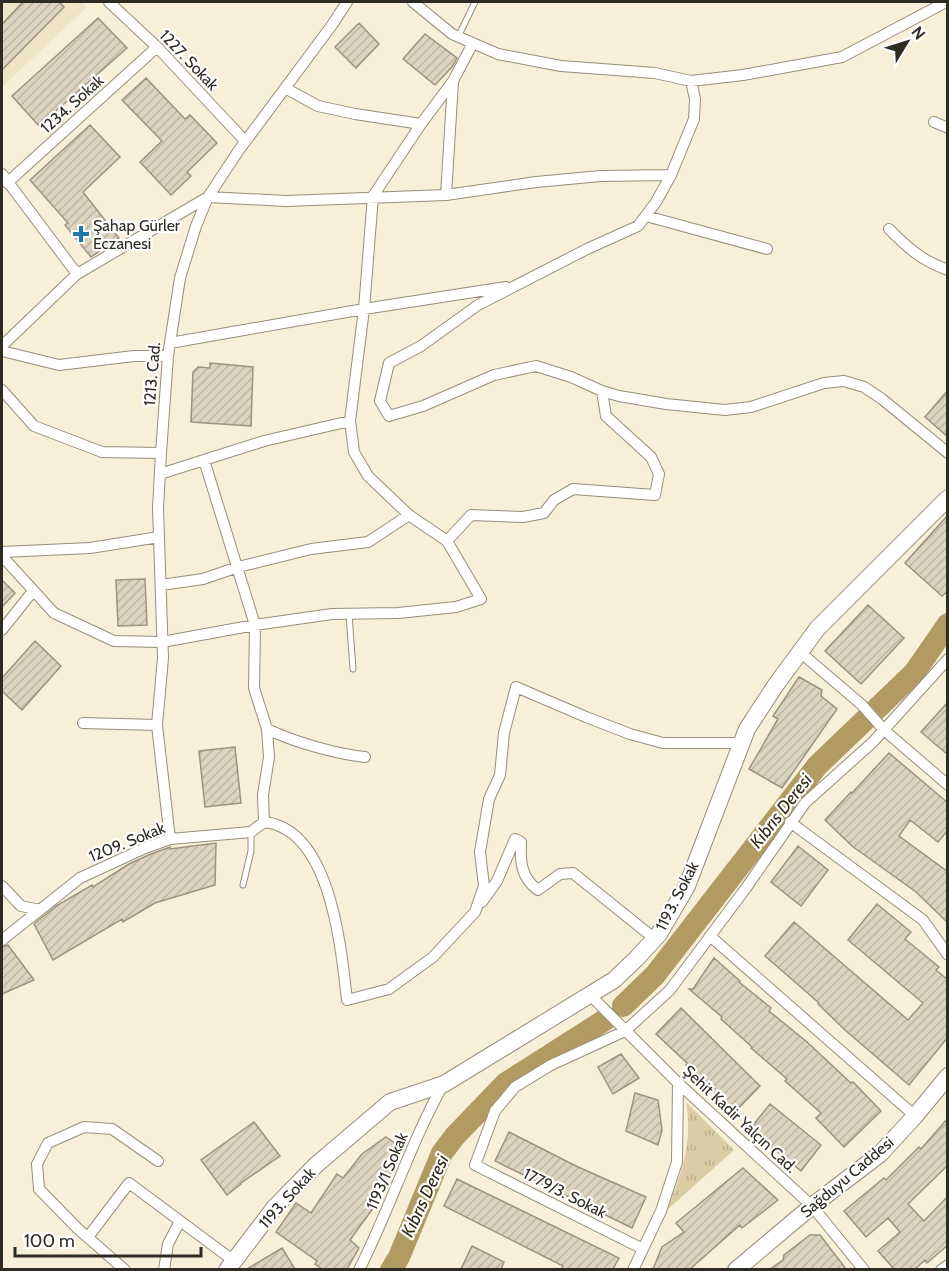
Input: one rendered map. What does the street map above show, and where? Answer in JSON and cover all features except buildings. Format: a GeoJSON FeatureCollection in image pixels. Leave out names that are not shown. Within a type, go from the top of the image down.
{"type":"FeatureCollection","features":[{"type":"Feature","properties":{"kind":"street","name":"1227. Sokak"},"geometry":{"type":"LineString","coordinates":[[109,2],[157,47],[245,141]]}},
{"type":"Feature","properties":{"kind":"street","name":"1213. Cad."},"geometry":{"type":"LineString","coordinates":[[170,838],[157,725],[162,642],[160,474],[168,356],[180,278],[196,226],[208,197],[245,141],[347,2]]}},
{"type":"Feature","properties":{"kind":"street"},"geometry":{"type":"LineString","coordinates":[[413,2],[452,34],[498,54],[561,66],[656,73],[691,81],[743,75],[842,57],[935,4],[946,2]]}},
{"type":"Feature","properties":{"kind":"street"},"geometry":{"type":"LineString","coordinates":[[2,554],[54,613],[114,640],[162,642],[332,614],[398,613],[456,607],[481,599],[447,541],[409,515],[368,476],[354,452],[350,421],[364,309],[373,196],[453,81],[474,43]]}},
{"type":"Feature","properties":{"kind":"street","name":"1234. Sokak"},"geometry":{"type":"LineString","coordinates":[[4,179],[157,47]]}},
{"type":"Feature","properties":{"kind":"street"},"geometry":{"type":"LineString","coordinates":[[446,195],[453,81]]}},
{"type":"Feature","properties":{"kind":"street"},"geometry":{"type":"LineString","coordinates":[[691,81],[695,99],[694,119],[671,175],[656,202],[638,226],[587,249],[478,305],[421,346],[389,363],[380,401],[389,416],[423,406],[494,375],[536,366],[619,396],[725,410],[751,407],[824,383],[844,381],[864,387],[882,399],[948,453]]}},
{"type":"Feature","properties":{"kind":"street"},"geometry":{"type":"LineString","coordinates":[[285,88],[318,106],[421,124]]}},
{"type":"Feature","properties":{"kind":"street"},"geometry":{"type":"LineString","coordinates":[[934,122],[948,128]]}},
{"type":"Feature","properties":{"kind":"street"},"geometry":{"type":"LineString","coordinates":[[168,356],[134,356],[59,365],[2,349],[78,274],[208,197],[286,201],[446,195],[536,182],[601,176],[671,175]]}},
{"type":"Feature","properties":{"kind":"street"},"geometry":{"type":"LineString","coordinates":[[4,179],[78,274]]}},
{"type":"Feature","properties":{"kind":"street"},"geometry":{"type":"LineString","coordinates":[[646,216],[767,249]]}},
{"type":"Feature","properties":{"kind":"street"},"geometry":{"type":"LineString","coordinates":[[889,229],[928,263],[948,270]]}},
{"type":"Feature","properties":{"kind":"street"},"geometry":{"type":"LineString","coordinates":[[170,343],[515,285]]}},
{"type":"Feature","properties":{"kind":"street"},"geometry":{"type":"LineString","coordinates":[[2,390],[34,426],[102,453],[161,453]]}},
{"type":"Feature","properties":{"kind":"street"},"geometry":{"type":"LineString","coordinates":[[447,541],[471,515],[523,517],[544,513],[554,500],[573,489],[655,495],[659,474],[651,457],[606,416],[602,391]]}},
{"type":"Feature","properties":{"kind":"street"},"geometry":{"type":"LineString","coordinates":[[160,474],[264,441],[350,421]]}},
{"type":"Feature","properties":{"kind":"street"},"geometry":{"type":"LineString","coordinates":[[204,460],[255,625],[255,688],[267,729],[269,757],[263,795],[264,822]]}},
{"type":"Feature","properties":{"kind":"street","name":"1193. Sokak"},"geometry":{"type":"LineString","coordinates":[[230,1265],[275,1207],[316,1165],[390,1102],[444,1084],[590,995],[614,980],[655,939],[687,886],[747,729],[758,711],[818,629],[948,498]]}},
{"type":"Feature","properties":{"kind":"street"},"geometry":{"type":"LineString","coordinates":[[161,585],[203,579],[238,567],[311,549],[368,542],[409,515]]}},
{"type":"Feature","properties":{"kind":"street"},"geometry":{"type":"LineString","coordinates":[[2,554],[90,548],[159,537]]}},
{"type":"Feature","properties":{"kind":"street"},"geometry":{"type":"LineString","coordinates":[[2,630],[33,591]]}},
{"type":"Feature","properties":{"kind":"street"},"geometry":{"type":"LineString","coordinates":[[800,652],[862,705],[883,729],[948,785]]}},
{"type":"Feature","properties":{"kind":"street"},"geometry":{"type":"LineString","coordinates":[[625,1030],[670,990],[805,803],[883,729],[948,658]]}},
{"type":"Feature","properties":{"kind":"street"},"geometry":{"type":"LineString","coordinates":[[475,912],[484,886],[480,852],[489,799],[501,775],[504,733],[516,687],[586,717],[663,743],[742,743]]}},
{"type":"Feature","properties":{"kind":"street"},"geometry":{"type":"LineString","coordinates":[[83,723],[157,725]]}},
{"type":"Feature","properties":{"kind":"street"},"geometry":{"type":"LineString","coordinates":[[267,729],[350,756],[365,757]]}},
{"type":"Feature","properties":{"kind":"street"},"geometry":{"type":"LineString","coordinates":[[251,832],[264,822],[275,823],[301,841],[314,858],[340,939],[347,1000],[389,989],[433,957],[475,912],[497,881],[515,839],[521,842],[520,854],[528,883],[538,890],[560,874],[573,873],[655,939]]}},
{"type":"Feature","properties":{"kind":"street"},"geometry":{"type":"LineString","coordinates":[[790,822],[923,920],[948,955]]}},
{"type":"Feature","properties":{"kind":"street","name":"1209. Sokak"},"geometry":{"type":"LineString","coordinates":[[2,940],[80,878],[170,838],[251,832]]}},
{"type":"Feature","properties":{"kind":"street"},"geometry":{"type":"LineString","coordinates":[[2,886],[21,906],[40,910]]}},
{"type":"Feature","properties":{"kind":"street"},"geometry":{"type":"LineString","coordinates":[[710,936],[915,1116]]}},
{"type":"Feature","properties":{"kind":"street","name":"Şehit Kadir Yalçın Cad."},"geometry":{"type":"LineString","coordinates":[[590,995],[678,1083],[812,1206],[864,1269]]}},
{"type":"Feature","properties":{"kind":"street","name":"1779/3. Sokak"},"geometry":{"type":"LineString","coordinates":[[625,1030],[550,1065],[515,1087],[495,1112],[475,1165],[643,1249]]}},
{"type":"Feature","properties":{"kind":"street","name":"Sağduyu Caddesi"},"geometry":{"type":"LineString","coordinates":[[736,1269],[812,1206],[880,1154],[948,1076]]}},
{"type":"Feature","properties":{"kind":"street"},"geometry":{"type":"LineString","coordinates":[[633,1269],[661,1211],[677,1162],[678,1083]]}},
{"type":"Feature","properties":{"kind":"street","name":"1193/1 Sokak"},"geometry":{"type":"LineString","coordinates":[[359,1269],[417,1138],[444,1084]]}},
{"type":"Feature","properties":{"kind":"street"},"geometry":{"type":"LineString","coordinates":[[125,1269],[39,1189],[37,1164],[48,1143],[84,1127],[112,1129],[158,1161]]}},
{"type":"Feature","properties":{"kind":"street"},"geometry":{"type":"LineString","coordinates":[[88,1237],[129,1183],[180,1221],[230,1265]]}},
{"type":"Feature","properties":{"kind":"street"},"geometry":{"type":"LineString","coordinates":[[164,1269],[168,1244],[180,1221]]}},
{"type":"Feature","properties":{"kind":"street"},"geometry":{"type":"LineString","coordinates":[[941,1269],[948,1265]]}},
{"type":"Feature","properties":{"kind":"lane"},"geometry":{"type":"LineString","coordinates":[[458,37],[476,2]]}},
{"type":"Feature","properties":{"kind":"lane"},"geometry":{"type":"LineString","coordinates":[[349,614],[353,669]]}},
{"type":"Feature","properties":{"kind":"lane"},"geometry":{"type":"LineString","coordinates":[[243,885],[251,851],[251,832]]}},
{"type":"Feature","properties":{"kind":"shaded area"},"geometry":{"type":"Polygon","coordinates":[[[2,2],[81,2],[87,7],[2,87],[2,2]]]}},
{"type":"Feature","properties":{"kind":"green space"},"geometry":{"type":"Polygon","coordinates":[[[686,1102],[734,1150],[667,1210],[685,1157],[688,1130],[686,1102]]]}},
{"type":"Feature","properties":{"kind":"waterway","name":"Kıbrıs Deresi"},"geometry":{"type":"LineString","coordinates":[[623,1006],[655,975],[817,766],[914,673],[948,624]]}},
{"type":"Feature","properties":{"kind":"waterway","name":"Kıbrıs Deresi"},"geometry":{"type":"LineString","coordinates":[[391,1270],[399,1257],[442,1153],[455,1136],[506,1083],[608,1018]]}},
{"type":"Feature","properties":{"kind":"place","name":"Şahap Gürler Eczanesi"},"geometry":{"type":"Point","coordinates":[81,234]}}]}
